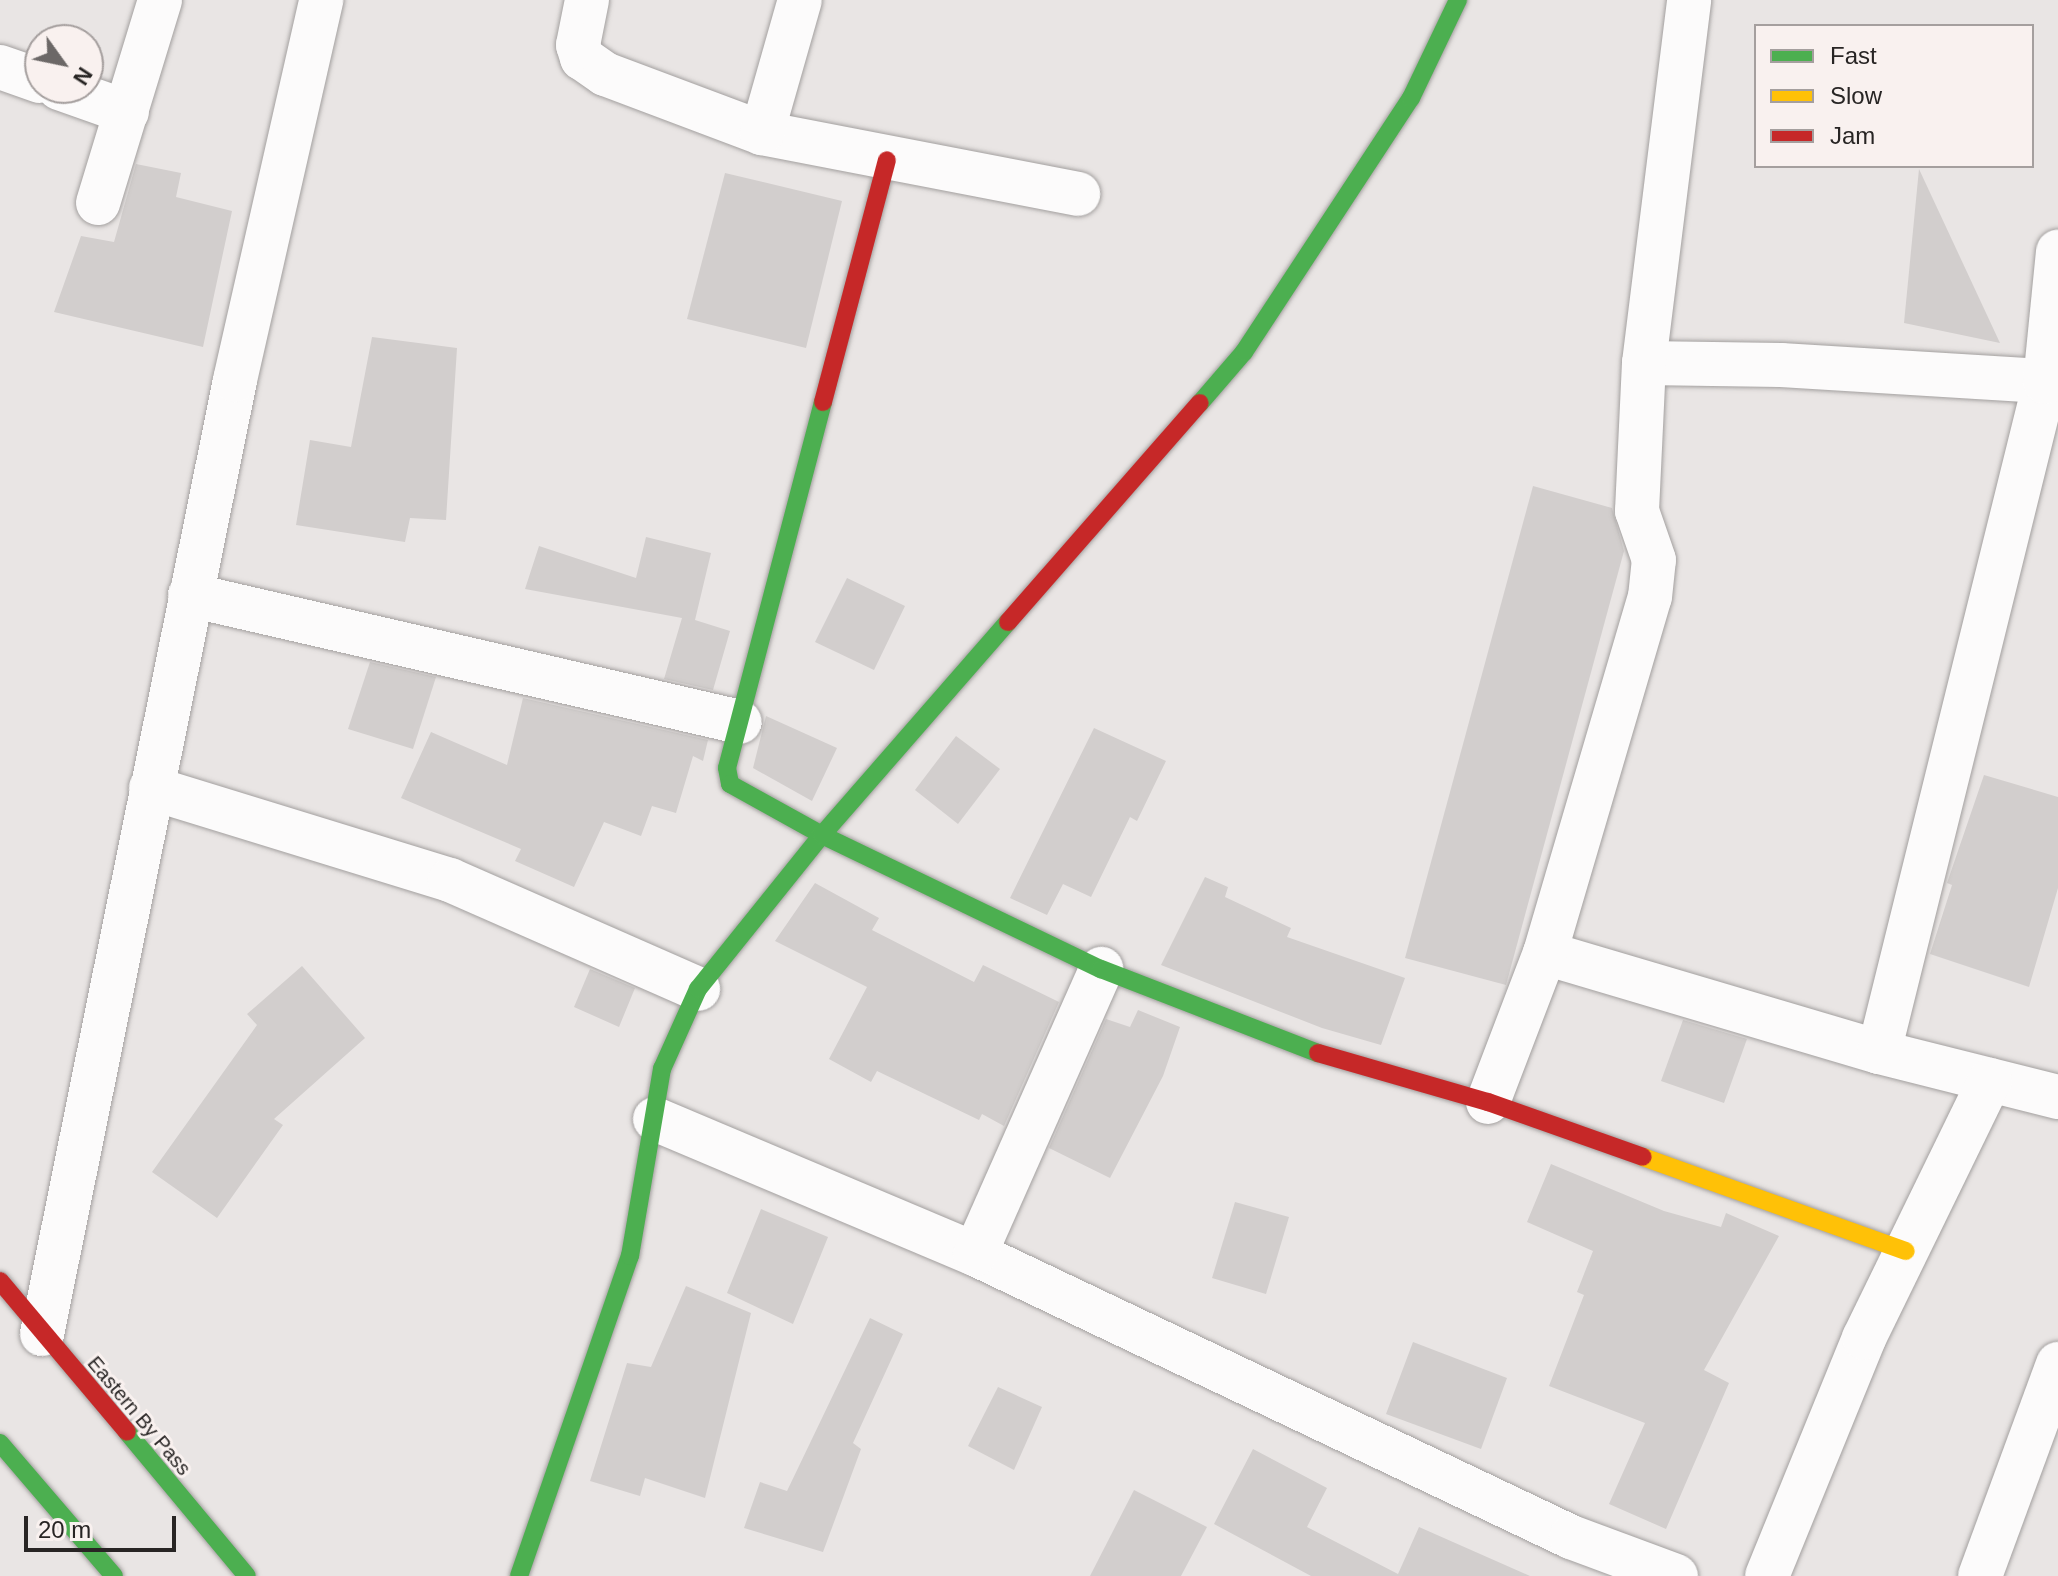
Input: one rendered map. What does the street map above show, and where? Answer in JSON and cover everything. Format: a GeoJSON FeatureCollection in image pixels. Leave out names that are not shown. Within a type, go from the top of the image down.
{"type":"FeatureCollection","features":[{"type":"Feature","properties":{"kind":"street"},"geometry":{"type":"LineString","coordinates":[[98,203],[160,0]]}},
{"type":"Feature","properties":{"kind":"street"},"geometry":{"type":"LineString","coordinates":[[587,0],[578,45],[582,58],[605,74],[762,133],[887,160],[1078,194]]}},
{"type":"Feature","properties":{"kind":"street"},"geometry":{"type":"LineString","coordinates":[[762,133],[800,0]]}},
{"type":"Feature","properties":{"kind":"street"},"geometry":{"type":"LineString","coordinates":[[519,1576],[630,1256],[662,1069],[698,989],[822,835],[1244,352],[1411,98],[1458,0]]}},
{"type":"Feature","properties":{"kind":"street"},"geometry":{"type":"LineString","coordinates":[[1488,1102],[1545,953],[1650,597],[1654,560],[1637,511],[1644,363],[1689,0]]}},
{"type":"Feature","properties":{"kind":"street"},"geometry":{"type":"LineString","coordinates":[[42,1334],[309,3]]}},
{"type":"Feature","properties":{"kind":"street"},"geometry":{"type":"LineString","coordinates":[[0,67],[24,75]]}},
{"type":"Feature","properties":{"kind":"street"},"geometry":{"type":"LineString","coordinates":[[104,104],[127,112]]}},
{"type":"Feature","properties":{"kind":"street"},"geometry":{"type":"LineString","coordinates":[[887,160],[727,768],[730,784],[822,835],[1101,969],[1314,1052],[1488,1102],[1906,1251]]}},
{"type":"Feature","properties":{"kind":"street"},"geometry":{"type":"LineString","coordinates":[[1879,1052],[2051,382],[2058,252]]}},
{"type":"Feature","properties":{"kind":"street"},"geometry":{"type":"LineString","coordinates":[[1644,363],[1781,365],[2051,382]]}},
{"type":"Feature","properties":{"kind":"street"},"geometry":{"type":"LineString","coordinates":[[190,595],[740,722]]}},
{"type":"Feature","properties":{"kind":"street"},"geometry":{"type":"LineString","coordinates":[[151,788],[450,880],[698,989]]}},
{"type":"Feature","properties":{"kind":"street"},"geometry":{"type":"LineString","coordinates":[[1545,953],[1879,1052],[2058,1097]]}},
{"type":"Feature","properties":{"kind":"street"},"geometry":{"type":"LineString","coordinates":[[975,1254],[1101,969]]}},
{"type":"Feature","properties":{"kind":"street"},"geometry":{"type":"LineString","coordinates":[[1767,1576],[1835,1402],[1990,1080]]}},
{"type":"Feature","properties":{"kind":"street"},"geometry":{"type":"LineString","coordinates":[[655,1119],[975,1254],[1571,1537],[1676,1576]]}},
{"type":"Feature","properties":{"kind":"street","name":"Eastern By Pass"},"geometry":{"type":"LineString","coordinates":[[0,1281],[247,1576]]}},
{"type":"Feature","properties":{"kind":"street"},"geometry":{"type":"LineString","coordinates":[[1980,1576],[2058,1364]]}},
{"type":"Feature","properties":{"kind":"street"},"geometry":{"type":"LineString","coordinates":[[0,1443],[114,1576]]}},
{"type":"Feature","properties":{"kind":"building"},"geometry":{"type":"Polygon","coordinates":[[[136,164],[181,173],[176,197],[232,211],[203,347],[54,312],[81,236],[114,242],[136,164]]]}},
{"type":"Feature","properties":{"kind":"building"},"geometry":{"type":"Polygon","coordinates":[[[1919,169],[2000,343],[1904,323],[1919,169]]]}},
{"type":"Feature","properties":{"kind":"building"},"geometry":{"type":"Polygon","coordinates":[[[725,173],[842,201],[806,348],[687,319],[725,173]]]}},
{"type":"Feature","properties":{"kind":"building"},"geometry":{"type":"Polygon","coordinates":[[[372,337],[457,348],[446,520],[410,518],[405,542],[296,525],[310,440],[351,447],[372,337]]]}},
{"type":"Feature","properties":{"kind":"building"},"geometry":{"type":"Polygon","coordinates":[[[1533,486],[1612,508],[1624,551],[1506,985],[1405,958],[1533,486]]]}},
{"type":"Feature","properties":{"kind":"building"},"geometry":{"type":"Polygon","coordinates":[[[646,537],[711,553],[695,620],[730,631],[713,690],[664,679],[682,618],[525,589],[539,546],[636,578],[646,537]]]}},
{"type":"Feature","properties":{"kind":"building"},"geometry":{"type":"Polygon","coordinates":[[[847,578],[905,606],[874,670],[815,642],[847,578]]]}},
{"type":"Feature","properties":{"kind":"building"},"geometry":{"type":"Polygon","coordinates":[[[370,662],[436,677],[413,749],[348,729],[370,662]]]}},
{"type":"Feature","properties":{"kind":"building"},"geometry":{"type":"Polygon","coordinates":[[[523,698],[708,740],[703,761],[693,756],[676,813],[652,806],[641,836],[604,822],[574,887],[515,861],[521,849],[401,798],[431,732],[507,765],[523,698]]]}},
{"type":"Feature","properties":{"kind":"building"},"geometry":{"type":"Polygon","coordinates":[[[766,716],[837,748],[812,801],[753,768],[766,716]]]}},
{"type":"Feature","properties":{"kind":"building"},"geometry":{"type":"Polygon","coordinates":[[[1094,728],[1166,761],[1137,821],[1130,817],[1091,897],[1063,884],[1047,915],[1010,898],[1094,728]]]}},
{"type":"Feature","properties":{"kind":"building"},"geometry":{"type":"Polygon","coordinates":[[[956,736],[1000,769],[958,824],[915,790],[956,736]]]}},
{"type":"Feature","properties":{"kind":"building"},"geometry":{"type":"Polygon","coordinates":[[[1984,775],[2058,797],[2058,888],[2029,987],[1930,954],[1952,885],[1947,883],[1984,775]]]}},
{"type":"Feature","properties":{"kind":"building"},"geometry":{"type":"Polygon","coordinates":[[[1205,877],[1228,887],[1225,897],[1291,928],[1287,937],[1405,978],[1381,1045],[1322,1028],[1161,965],[1205,877]]]}},
{"type":"Feature","properties":{"kind":"building"},"geometry":{"type":"Polygon","coordinates":[[[815,883],[879,918],[872,930],[974,982],[983,965],[1059,1002],[1004,1126],[982,1114],[979,1120],[877,1071],[871,1082],[829,1059],[867,987],[775,941],[815,883]]]}},
{"type":"Feature","properties":{"kind":"building"},"geometry":{"type":"Polygon","coordinates":[[[302,966],[365,1038],[274,1119],[283,1125],[217,1218],[152,1172],[257,1025],[247,1014],[302,966]]]}},
{"type":"Feature","properties":{"kind":"building"},"geometry":{"type":"Polygon","coordinates":[[[590,969],[635,988],[619,1027],[574,1007],[590,969]]]}},
{"type":"Feature","properties":{"kind":"building"},"geometry":{"type":"Polygon","coordinates":[[[1138,1010],[1180,1027],[1163,1076],[1110,1178],[1049,1148],[1106,1019],[1130,1027],[1138,1010]]]}},
{"type":"Feature","properties":{"kind":"building"},"geometry":{"type":"Polygon","coordinates":[[[1683,1020],[1747,1039],[1724,1103],[1661,1081],[1683,1020]]]}},
{"type":"Feature","properties":{"kind":"building"},"geometry":{"type":"Polygon","coordinates":[[[1551,1164],[1664,1211],[1721,1227],[1726,1213],[1779,1236],[1704,1370],[1729,1383],[1666,1529],[1609,1504],[1645,1423],[1549,1386],[1584,1295],[1577,1292],[1593,1251],[1527,1222],[1551,1164]]]}},
{"type":"Feature","properties":{"kind":"building"},"geometry":{"type":"Polygon","coordinates":[[[1235,1202],[1289,1217],[1266,1294],[1212,1278],[1235,1202]]]}},
{"type":"Feature","properties":{"kind":"building"},"geometry":{"type":"Polygon","coordinates":[[[761,1209],[828,1237],[793,1324],[727,1293],[761,1209]]]}},
{"type":"Feature","properties":{"kind":"building"},"geometry":{"type":"Polygon","coordinates":[[[686,1286],[751,1313],[705,1498],[645,1478],[640,1496],[590,1481],[627,1363],[651,1367],[686,1286]]]}},
{"type":"Feature","properties":{"kind":"building"},"geometry":{"type":"Polygon","coordinates":[[[870,1318],[903,1334],[853,1443],[861,1449],[823,1552],[744,1528],[760,1482],[787,1491],[870,1318]]]}},
{"type":"Feature","properties":{"kind":"building"},"geometry":{"type":"Polygon","coordinates":[[[1413,1342],[1507,1378],[1481,1449],[1386,1414],[1413,1342]]]}},
{"type":"Feature","properties":{"kind":"building"},"geometry":{"type":"Polygon","coordinates":[[[998,1387],[1042,1407],[1014,1470],[968,1446],[998,1387]]]}},
{"type":"Feature","properties":{"kind":"building"},"geometry":{"type":"Polygon","coordinates":[[[1253,1449],[1327,1488],[1307,1527],[1398,1574],[1419,1527],[1530,1576],[1311,1576],[1214,1524],[1253,1449]]]}},
{"type":"Feature","properties":{"kind":"building"},"geometry":{"type":"Polygon","coordinates":[[[1134,1490],[1207,1527],[1181,1576],[1090,1576],[1134,1490]]]}},
{"type":"Feature","properties":{"kind":"traffic: fast"},"geometry":{"type":"LineString","coordinates":[[1200,403],[1244,352],[1411,98],[1458,0]]}},
{"type":"Feature","properties":{"kind":"traffic: fast"},"geometry":{"type":"LineString","coordinates":[[823,402],[727,768],[730,784],[822,835],[1101,969],[1318,1053]]}},
{"type":"Feature","properties":{"kind":"traffic: fast"},"geometry":{"type":"LineString","coordinates":[[519,1576],[630,1256],[662,1069],[698,989],[822,835],[1008,622]]}},
{"type":"Feature","properties":{"kind":"traffic: fast"},"geometry":{"type":"LineString","coordinates":[[127,1432],[247,1576]]}},
{"type":"Feature","properties":{"kind":"traffic: fast"},"geometry":{"type":"LineString","coordinates":[[0,1443],[114,1576]]}},
{"type":"Feature","properties":{"kind":"traffic: slow"},"geometry":{"type":"LineString","coordinates":[[1643,1157],[1906,1251]]}},
{"type":"Feature","properties":{"kind":"traffic: jam"},"geometry":{"type":"LineString","coordinates":[[823,402],[887,160]]}},
{"type":"Feature","properties":{"kind":"traffic: jam"},"geometry":{"type":"LineString","coordinates":[[1008,622],[1200,403]]}},
{"type":"Feature","properties":{"kind":"traffic: jam"},"geometry":{"type":"LineString","coordinates":[[1318,1053],[1488,1102],[1643,1157]]}},
{"type":"Feature","properties":{"kind":"traffic: jam"},"geometry":{"type":"LineString","coordinates":[[0,1281],[127,1432]]}}]}
